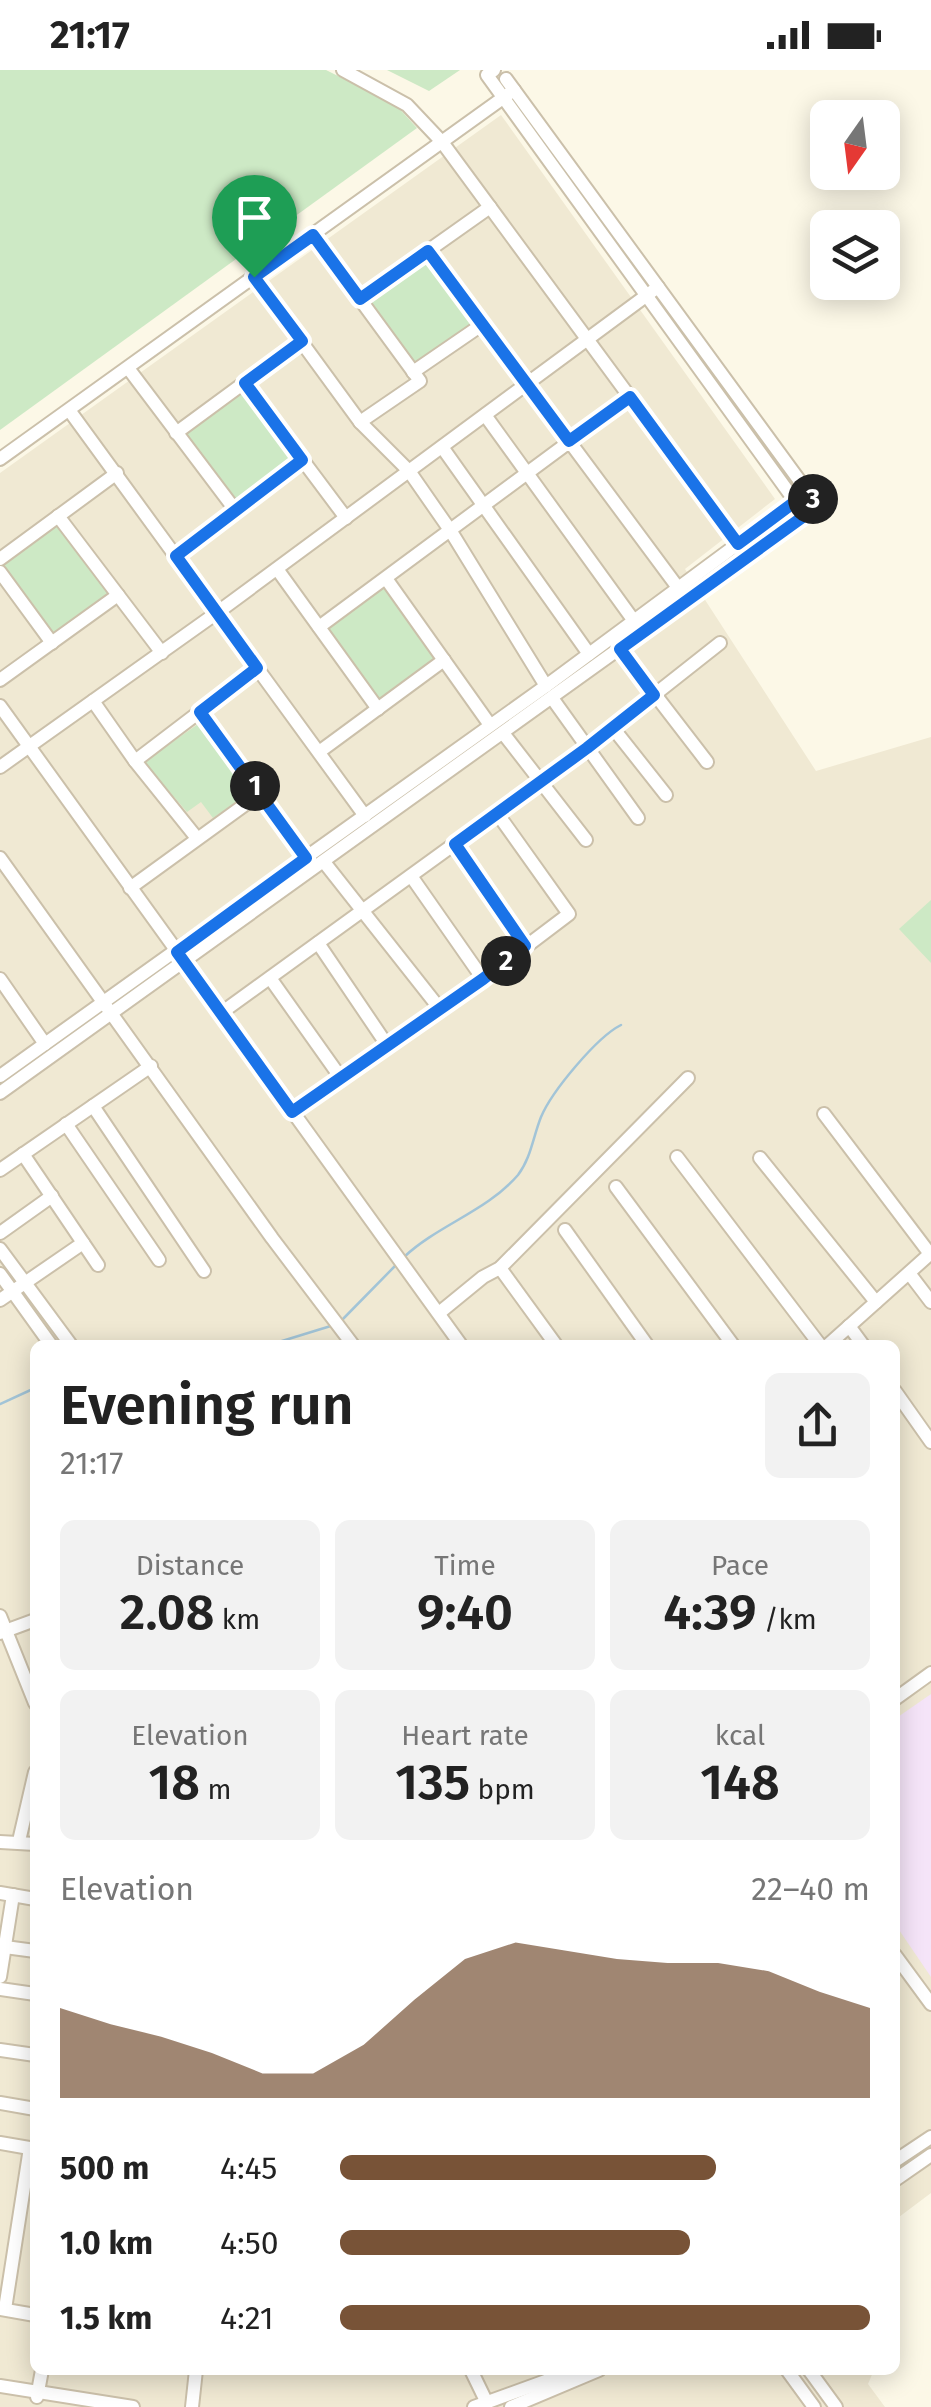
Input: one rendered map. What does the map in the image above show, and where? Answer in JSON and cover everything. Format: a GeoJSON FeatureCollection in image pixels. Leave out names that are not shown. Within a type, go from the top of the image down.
{"type":"FeatureCollection","features":[{"type":"Feature","properties":{"kind":"street"},"geometry":{"type":"LineString","coordinates":[[343,70],[408,104],[442,142],[738,544]]}},
{"type":"Feature","properties":{"kind":"street"},"geometry":{"type":"LineString","coordinates":[[0,460],[442,142],[505,82]]}},
{"type":"Feature","properties":{"kind":"street"},"geometry":{"type":"LineString","coordinates":[[181,957],[306,858],[490,726],[620,649],[818,506],[505,82]]}},
{"type":"Feature","properties":{"kind":"street"},"geometry":{"type":"LineString","coordinates":[[505,82],[644,298],[805,516]]}},
{"type":"Feature","properties":{"kind":"street"},"geometry":{"type":"LineString","coordinates":[[360,299],[490,207]]}},
{"type":"Feature","properties":{"kind":"street"},"geometry":{"type":"LineString","coordinates":[[313,235],[420,381],[360,422]]}},
{"type":"Feature","properties":{"kind":"street"},"geometry":{"type":"LineString","coordinates":[[428,251],[678,588]]}},
{"type":"Feature","properties":{"kind":"street"},"geometry":{"type":"LineString","coordinates":[[254,277],[360,422],[408,472],[450,530],[549,692],[638,818]]}},
{"type":"Feature","properties":{"kind":"street"},"geometry":{"type":"LineString","coordinates":[[0,767],[277,569],[658,287]]}},
{"type":"Feature","properties":{"kind":"street"},"geometry":{"type":"LineString","coordinates":[[413,372],[482,324]]}},
{"type":"Feature","properties":{"kind":"street"},"geometry":{"type":"LineString","coordinates":[[176,433],[302,341]]}},
{"type":"Feature","properties":{"kind":"street"},"geometry":{"type":"LineString","coordinates":[[128,368],[236,511]]}},
{"type":"Feature","properties":{"kind":"street"},"geometry":{"type":"LineString","coordinates":[[245,383],[346,518]]}},
{"type":"Feature","properties":{"kind":"street"},"geometry":{"type":"LineString","coordinates":[[319,628],[630,397]]}},
{"type":"Feature","properties":{"kind":"street"},"geometry":{"type":"LineString","coordinates":[[69,410],[365,816]]}},
{"type":"Feature","properties":{"kind":"street"},"geometry":{"type":"LineString","coordinates":[[485,415],[634,621]]}},
{"type":"Feature","properties":{"kind":"street"},"geometry":{"type":"LineString","coordinates":[[442,447],[589,654]]}},
{"type":"Feature","properties":{"kind":"street"},"geometry":{"type":"LineString","coordinates":[[176,556],[302,460]]}},
{"type":"Feature","properties":{"kind":"street"},"geometry":{"type":"LineString","coordinates":[[0,560],[117,473]]}},
{"type":"Feature","properties":{"kind":"street"},"geometry":{"type":"LineString","coordinates":[[0,1093],[109,1008],[503,734],[589,654],[808,492]]}},
{"type":"Feature","properties":{"kind":"street"},"geometry":{"type":"LineString","coordinates":[[58,516],[162,652]]}},
{"type":"Feature","properties":{"kind":"street"},"geometry":{"type":"LineString","coordinates":[[277,569],[378,709]]}},
{"type":"Feature","properties":{"kind":"street"},"geometry":{"type":"LineString","coordinates":[[0,572],[52,643]]}},
{"type":"Feature","properties":{"kind":"street"},"geometry":{"type":"LineString","coordinates":[[386,580],[490,726]]}},
{"type":"Feature","properties":{"kind":"street"},"geometry":{"type":"LineString","coordinates":[[0,680],[118,595]]}},
{"type":"Feature","properties":{"kind":"street"},"geometry":{"type":"LineString","coordinates":[[221,1013],[587,748],[720,643]]}},
{"type":"Feature","properties":{"kind":"street"},"geometry":{"type":"LineString","coordinates":[[620,649],[708,762]]}},
{"type":"Feature","properties":{"kind":"street"},"geometry":{"type":"LineString","coordinates":[[319,752],[444,660]]}},
{"type":"Feature","properties":{"kind":"street"},"geometry":{"type":"LineString","coordinates":[[135,761],[257,668]]}},
{"type":"Feature","properties":{"kind":"street"},"geometry":{"type":"LineString","coordinates":[[93,701],[196,837]]}},
{"type":"Feature","properties":{"kind":"street"},"geometry":{"type":"LineString","coordinates":[[0,706],[458,1340]]}},
{"type":"Feature","properties":{"kind":"street"},"geometry":{"type":"LineString","coordinates":[[200,712],[306,858]]}},
{"type":"Feature","properties":{"kind":"street"},"geometry":{"type":"LineString","coordinates":[[612,728],[666,795]]}},
{"type":"Feature","properties":{"kind":"street"},"geometry":{"type":"LineString","coordinates":[[503,734],[586,840]]}},
{"type":"Feature","properties":{"kind":"street"},"geometry":{"type":"LineString","coordinates":[[130,888],[260,793]]}},
{"type":"Feature","properties":{"kind":"street"},"geometry":{"type":"LineString","coordinates":[[292,1112],[570,914],[497,813]]}},
{"type":"Feature","properties":{"kind":"street"},"geometry":{"type":"LineString","coordinates":[[455,844],[525,946]]}},
{"type":"Feature","properties":{"kind":"street"},"geometry":{"type":"LineString","coordinates":[[0,858],[272,1238],[350,1340]]}},
{"type":"Feature","properties":{"kind":"street"},"geometry":{"type":"LineString","coordinates":[[324,862],[440,1009]]}},
{"type":"Feature","properties":{"kind":"street"},"geometry":{"type":"LineString","coordinates":[[411,876],[483,979]]}},
{"type":"Feature","properties":{"kind":"street"},"geometry":{"type":"LineString","coordinates":[[318,943],[388,1046]]}},
{"type":"Feature","properties":{"kind":"street"},"geometry":{"type":"LineString","coordinates":[[270,978],[341,1078]]}},
{"type":"Feature","properties":{"kind":"street"},"geometry":{"type":"LineString","coordinates":[[1,982],[45,1044]]}},
{"type":"Feature","properties":{"kind":"street"},"geometry":{"type":"LineString","coordinates":[[0,1076],[45,1044],[109,1008]]}},
{"type":"Feature","properties":{"kind":"street"},"geometry":{"type":"LineString","coordinates":[[0,1170],[150,1066]]}},
{"type":"Feature","properties":{"kind":"street"},"geometry":{"type":"LineString","coordinates":[[439,1313],[500,1268],[688,1078]]}},
{"type":"Feature","properties":{"kind":"street"},"geometry":{"type":"LineString","coordinates":[[93,1106],[204,1271]]}},
{"type":"Feature","properties":{"kind":"street"},"geometry":{"type":"LineString","coordinates":[[824,1114],[930,1254],[834,1340]]}},
{"type":"Feature","properties":{"kind":"street"},"geometry":{"type":"LineString","coordinates":[[66,1124],[159,1260]]}},
{"type":"Feature","properties":{"kind":"street"},"geometry":{"type":"LineString","coordinates":[[23,1154],[98,1265]]}},
{"type":"Feature","properties":{"kind":"street"},"geometry":{"type":"LineString","coordinates":[[677,1157],[816,1340]]}},
{"type":"Feature","properties":{"kind":"street"},"geometry":{"type":"LineString","coordinates":[[760,1158],[876,1302]]}},
{"type":"Feature","properties":{"kind":"street"},"geometry":{"type":"LineString","coordinates":[[616,1187],[729,1340]]}},
{"type":"Feature","properties":{"kind":"street"},"geometry":{"type":"LineString","coordinates":[[0,1233],[52,1196]]}},
{"type":"Feature","properties":{"kind":"street"},"geometry":{"type":"LineString","coordinates":[[565,1230],[643,1340]]}},
{"type":"Feature","properties":{"kind":"street"},"geometry":{"type":"LineString","coordinates":[[0,1300],[83,1243]]}},
{"type":"Feature","properties":{"kind":"street"},"geometry":{"type":"LineString","coordinates":[[0,1249],[67,1340]]}},
{"type":"Feature","properties":{"kind":"street"},"geometry":{"type":"LineString","coordinates":[[500,1268],[552,1340]]}},
{"type":"Feature","properties":{"kind":"street"},"geometry":{"type":"LineString","coordinates":[[909,1272],[931,1302]]}},
{"type":"Feature","properties":{"kind":"street"},"geometry":{"type":"LineString","coordinates":[[0,1274],[47,1340]]}},
{"type":"Feature","properties":{"kind":"street"},"geometry":{"type":"LineString","coordinates":[[849,1326],[859,1340]]}},
{"type":"Feature","properties":{"kind":"street"},"geometry":{"type":"LineString","coordinates":[[900,1398],[931,1442]]}},
{"type":"Feature","properties":{"kind":"street"},"geometry":{"type":"LineString","coordinates":[[0,1616],[30,1684]]}},
{"type":"Feature","properties":{"kind":"street"},"geometry":{"type":"LineString","coordinates":[[4,1632],[30,1622]]}},
{"type":"Feature","properties":{"kind":"street"},"geometry":{"type":"LineString","coordinates":[[900,1695],[931,1673]]}},
{"type":"Feature","properties":{"kind":"street"},"geometry":{"type":"LineString","coordinates":[[19,1841],[30,1799]]}},
{"type":"Feature","properties":{"kind":"street"},"geometry":{"type":"LineString","coordinates":[[0,1842],[30,1843]]}},
{"type":"Feature","properties":{"kind":"street"},"geometry":{"type":"LineString","coordinates":[[0,1977],[7,1894]]}},
{"type":"Feature","properties":{"kind":"street"},"geometry":{"type":"LineString","coordinates":[[5,1946],[30,1950]]}},
{"type":"Feature","properties":{"kind":"street"},"geometry":{"type":"LineString","coordinates":[[900,1961],[931,2004]]}},
{"type":"Feature","properties":{"kind":"street"},"geometry":{"type":"LineString","coordinates":[[0,1989],[30,1993]]}},
{"type":"Feature","properties":{"kind":"street"},"geometry":{"type":"LineString","coordinates":[[0,2050],[30,2054]]}},
{"type":"Feature","properties":{"kind":"street"},"geometry":{"type":"LineString","coordinates":[[0,2103],[30,2108]]}},
{"type":"Feature","properties":{"kind":"street"},"geometry":{"type":"LineString","coordinates":[[900,2159],[931,2137]]}},
{"type":"Feature","properties":{"kind":"street"},"geometry":{"type":"LineString","coordinates":[[0,2144],[30,2149]]}},
{"type":"Feature","properties":{"kind":"street"},"geometry":{"type":"LineString","coordinates":[[900,2176],[931,2154]]}},
{"type":"Feature","properties":{"kind":"street"},"geometry":{"type":"LineString","coordinates":[[30,2160],[2,2309],[30,2314]]}},
{"type":"Feature","properties":{"kind":"street"},"geometry":{"type":"LineString","coordinates":[[30,2399],[40,2375]]}},
{"type":"Feature","properties":{"kind":"street"},"geometry":{"type":"LineString","coordinates":[[192,2407],[195,2375]]}},
{"type":"Feature","properties":{"kind":"street"},"geometry":{"type":"LineString","coordinates":[[472,2375],[480,2405],[585,2375]]}},
{"type":"Feature","properties":{"kind":"street"},"geometry":{"type":"LineString","coordinates":[[511,2407],[569,2375]]}},
{"type":"Feature","properties":{"kind":"street"},"geometry":{"type":"LineString","coordinates":[[790,2375],[814,2407]]}},
{"type":"Feature","properties":{"kind":"street"},"geometry":{"type":"LineString","coordinates":[[814,2375],[836,2407]]}},
{"type":"Feature","properties":{"kind":"street"},"geometry":{"type":"LineString","coordinates":[[0,2390],[80,2407]]}},
{"type":"Feature","properties":{"kind":"street"},"geometry":{"type":"LineString","coordinates":[[30,2399],[134,2407]]}},
{"type":"Feature","properties":{"kind":"shaded area"},"geometry":{"type":"Polygon","coordinates":[[[501,115],[775,499],[685,569],[816,771],[931,737],[931,2193],[900,2216],[900,1340],[30,1340],[30,2375],[872,2375],[868,2384],[885,2407],[0,2407],[0,473],[501,115]]]}},
{"type":"Feature","properties":{"kind":"shaded area"},"geometry":{"type":"Polygon","coordinates":[[[931,1694],[931,1977],[900,1931],[900,1716],[931,1694]]]}},
{"type":"Feature","properties":{"kind":"green space"},"geometry":{"type":"Polygon","coordinates":[[[0,70],[326,70],[396,105],[417,128],[0,430],[0,70]]]}},
{"type":"Feature","properties":{"kind":"green space"},"geometry":{"type":"Polygon","coordinates":[[[387,70],[460,70],[429,91],[387,70]]]}},
{"type":"Feature","properties":{"kind":"green space"},"geometry":{"type":"Polygon","coordinates":[[[426,257],[475,324],[416,366],[367,299],[426,257]]]}},
{"type":"Feature","properties":{"kind":"green space"},"geometry":{"type":"Polygon","coordinates":[[[242,391],[294,460],[235,503],[184,434],[242,391]]]}},
{"type":"Feature","properties":{"kind":"green space"},"geometry":{"type":"Polygon","coordinates":[[[57,524],[109,593],[53,634],[2,565],[57,524]]]}},
{"type":"Feature","properties":{"kind":"green space"},"geometry":{"type":"Polygon","coordinates":[[[384,586],[437,660],[379,702],[326,628],[384,586]]]}},
{"type":"Feature","properties":{"kind":"green space"},"geometry":{"type":"Polygon","coordinates":[[[201,722],[251,791],[213,818],[201,802],[187,812],[144,762],[201,722]]]}},
{"type":"Feature","properties":{"kind":"green space"},"geometry":{"type":"Polygon","coordinates":[[[931,900],[931,963],[899,929],[931,900]]]}},
{"type":"Feature","properties":{"kind":"waterway"},"geometry":{"type":"LineString","coordinates":[[404,1257],[506,1188],[522,1168],[541,1117],[555,1093],[588,1053],[621,1025]]}},
{"type":"Feature","properties":{"kind":"waterway"},"geometry":{"type":"LineString","coordinates":[[341,1321],[395,1266]]}},
{"type":"Feature","properties":{"kind":"waterway"},"geometry":{"type":"LineString","coordinates":[[285,1340],[334,1325]]}},
{"type":"Feature","properties":{"kind":"waterway"},"geometry":{"type":"LineString","coordinates":[[0,1404],[30,1390]]}},
{"type":"Feature","properties":{"kind":"route"},"geometry":{"type":"LineString","coordinates":[[313,235],[360,299],[428,251],[569,441],[630,397],[738,544],[808,492],[818,506],[620,649],[654,695],[455,844],[525,946],[292,1112],[177,952],[306,858],[200,712],[257,668],[176,556],[302,460],[245,383],[302,341],[254,277],[313,235]]}}]}
